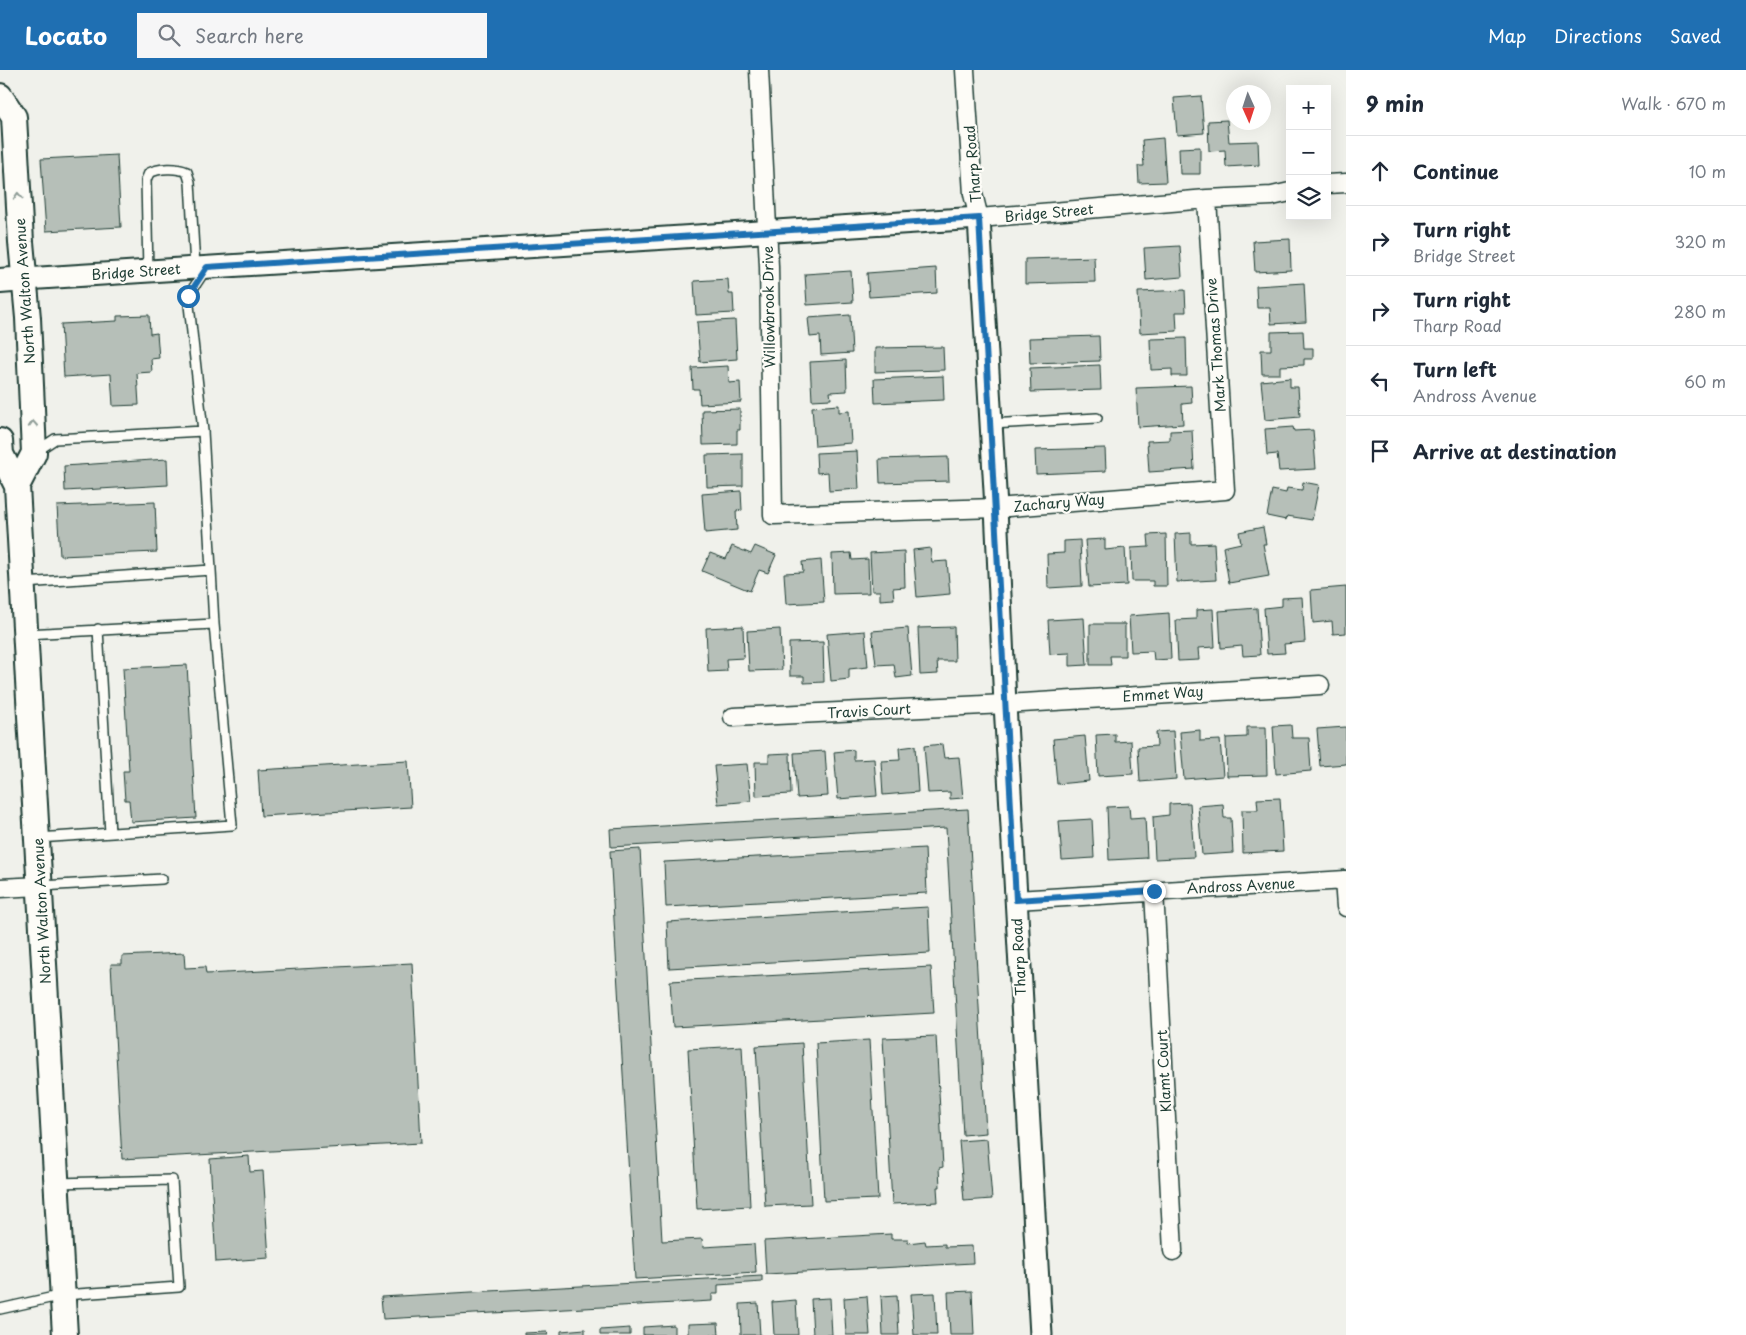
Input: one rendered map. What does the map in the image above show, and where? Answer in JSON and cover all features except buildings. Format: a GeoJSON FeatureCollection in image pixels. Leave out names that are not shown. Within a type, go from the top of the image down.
{"type":"FeatureCollection","features":[{"type":"Feature","properties":{"kind":"main road","name":"North Walton Avenue"},"geometry":{"type":"LineString","coordinates":[[0,96],[14,117],[28,318],[34,453],[17,486]]}},
{"type":"Feature","properties":{"kind":"main road","name":"Bridge Street"},"geometry":{"type":"LineString","coordinates":[[0,281],[25,279]]}},
{"type":"Feature","properties":{"kind":"main road","name":"North Walton Avenue"},"geometry":{"type":"LineString","coordinates":[[0,442],[0,454],[17,486],[66,1335]]}},
{"type":"Feature","properties":{"kind":"street","name":"Willowbrook Drive"},"geometry":{"type":"LineString","coordinates":[[759,70],[768,232],[773,515]]}},
{"type":"Feature","properties":{"kind":"street","name":"Tharp Road"},"geometry":{"type":"LineString","coordinates":[[965,70],[973,194],[979,218],[1041,1335]]}},
{"type":"Feature","properties":{"kind":"street"},"geometry":{"type":"LineString","coordinates":[[1331,184],[1346,183]]}},
{"type":"Feature","properties":{"kind":"street","name":"Bridge Street"},"geometry":{"type":"LineString","coordinates":[[25,279],[979,218],[1207,199],[1272,196],[1286,193]]}},
{"type":"Feature","properties":{"kind":"street","name":"Mark Thomas Drive"},"geometry":{"type":"LineString","coordinates":[[1207,199],[1225,490]]}},
{"type":"Feature","properties":{"kind":"street","name":"Zachary Way"},"geometry":{"type":"LineString","coordinates":[[773,515],[996,508],[1225,490]]}},
{"type":"Feature","properties":{"kind":"street","name":"Emmet Way"},"geometry":{"type":"LineString","coordinates":[[1005,704],[1320,685]]}},
{"type":"Feature","properties":{"kind":"street","name":"Travis Court"},"geometry":{"type":"LineString","coordinates":[[733,717],[1005,704]]}},
{"type":"Feature","properties":{"kind":"street"},"geometry":{"type":"LineString","coordinates":[[1345,880],[1346,907]]}},
{"type":"Feature","properties":{"kind":"street","name":"Andross Avenue"},"geometry":{"type":"LineString","coordinates":[[1016,900],[1345,880]]}},
{"type":"Feature","properties":{"kind":"street"},"geometry":{"type":"LineString","coordinates":[[0,888],[41,886]]}},
{"type":"Feature","properties":{"kind":"street","name":"Klamt Court"},"geometry":{"type":"LineString","coordinates":[[1154,891],[1173,1251]]}},
{"type":"Feature","properties":{"kind":"lane"},"geometry":{"type":"LineString","coordinates":[[38,838],[232,825],[214,624],[203,431],[188,296],[201,267],[190,182],[186,172],[180,169],[155,170],[149,173],[146,180],[148,271]]}},
{"type":"Feature","properties":{"kind":"lane"},"geometry":{"type":"LineString","coordinates":[[991,424],[1097,418]]}},
{"type":"Feature","properties":{"kind":"lane"},"geometry":{"type":"LineString","coordinates":[[34,453],[55,439],[203,431]]}},
{"type":"Feature","properties":{"kind":"lane"},"geometry":{"type":"LineString","coordinates":[[23,583],[211,570]]}},
{"type":"Feature","properties":{"kind":"lane"},"geometry":{"type":"LineString","coordinates":[[26,634],[214,624]]}},
{"type":"Feature","properties":{"kind":"lane"},"geometry":{"type":"LineString","coordinates":[[98,629],[110,833]]}},
{"type":"Feature","properties":{"kind":"lane"},"geometry":{"type":"LineString","coordinates":[[41,886],[162,879]]}},
{"type":"Feature","properties":{"kind":"lane"},"geometry":{"type":"LineString","coordinates":[[0,1309],[63,1295],[179,1286],[172,1180],[57,1183]]}},
{"type":"Feature","properties":{"kind":"route"},"geometry":{"type":"LineString","coordinates":[[188,296],[207,267],[979,218],[1016,900],[1154,891]]}}]}
